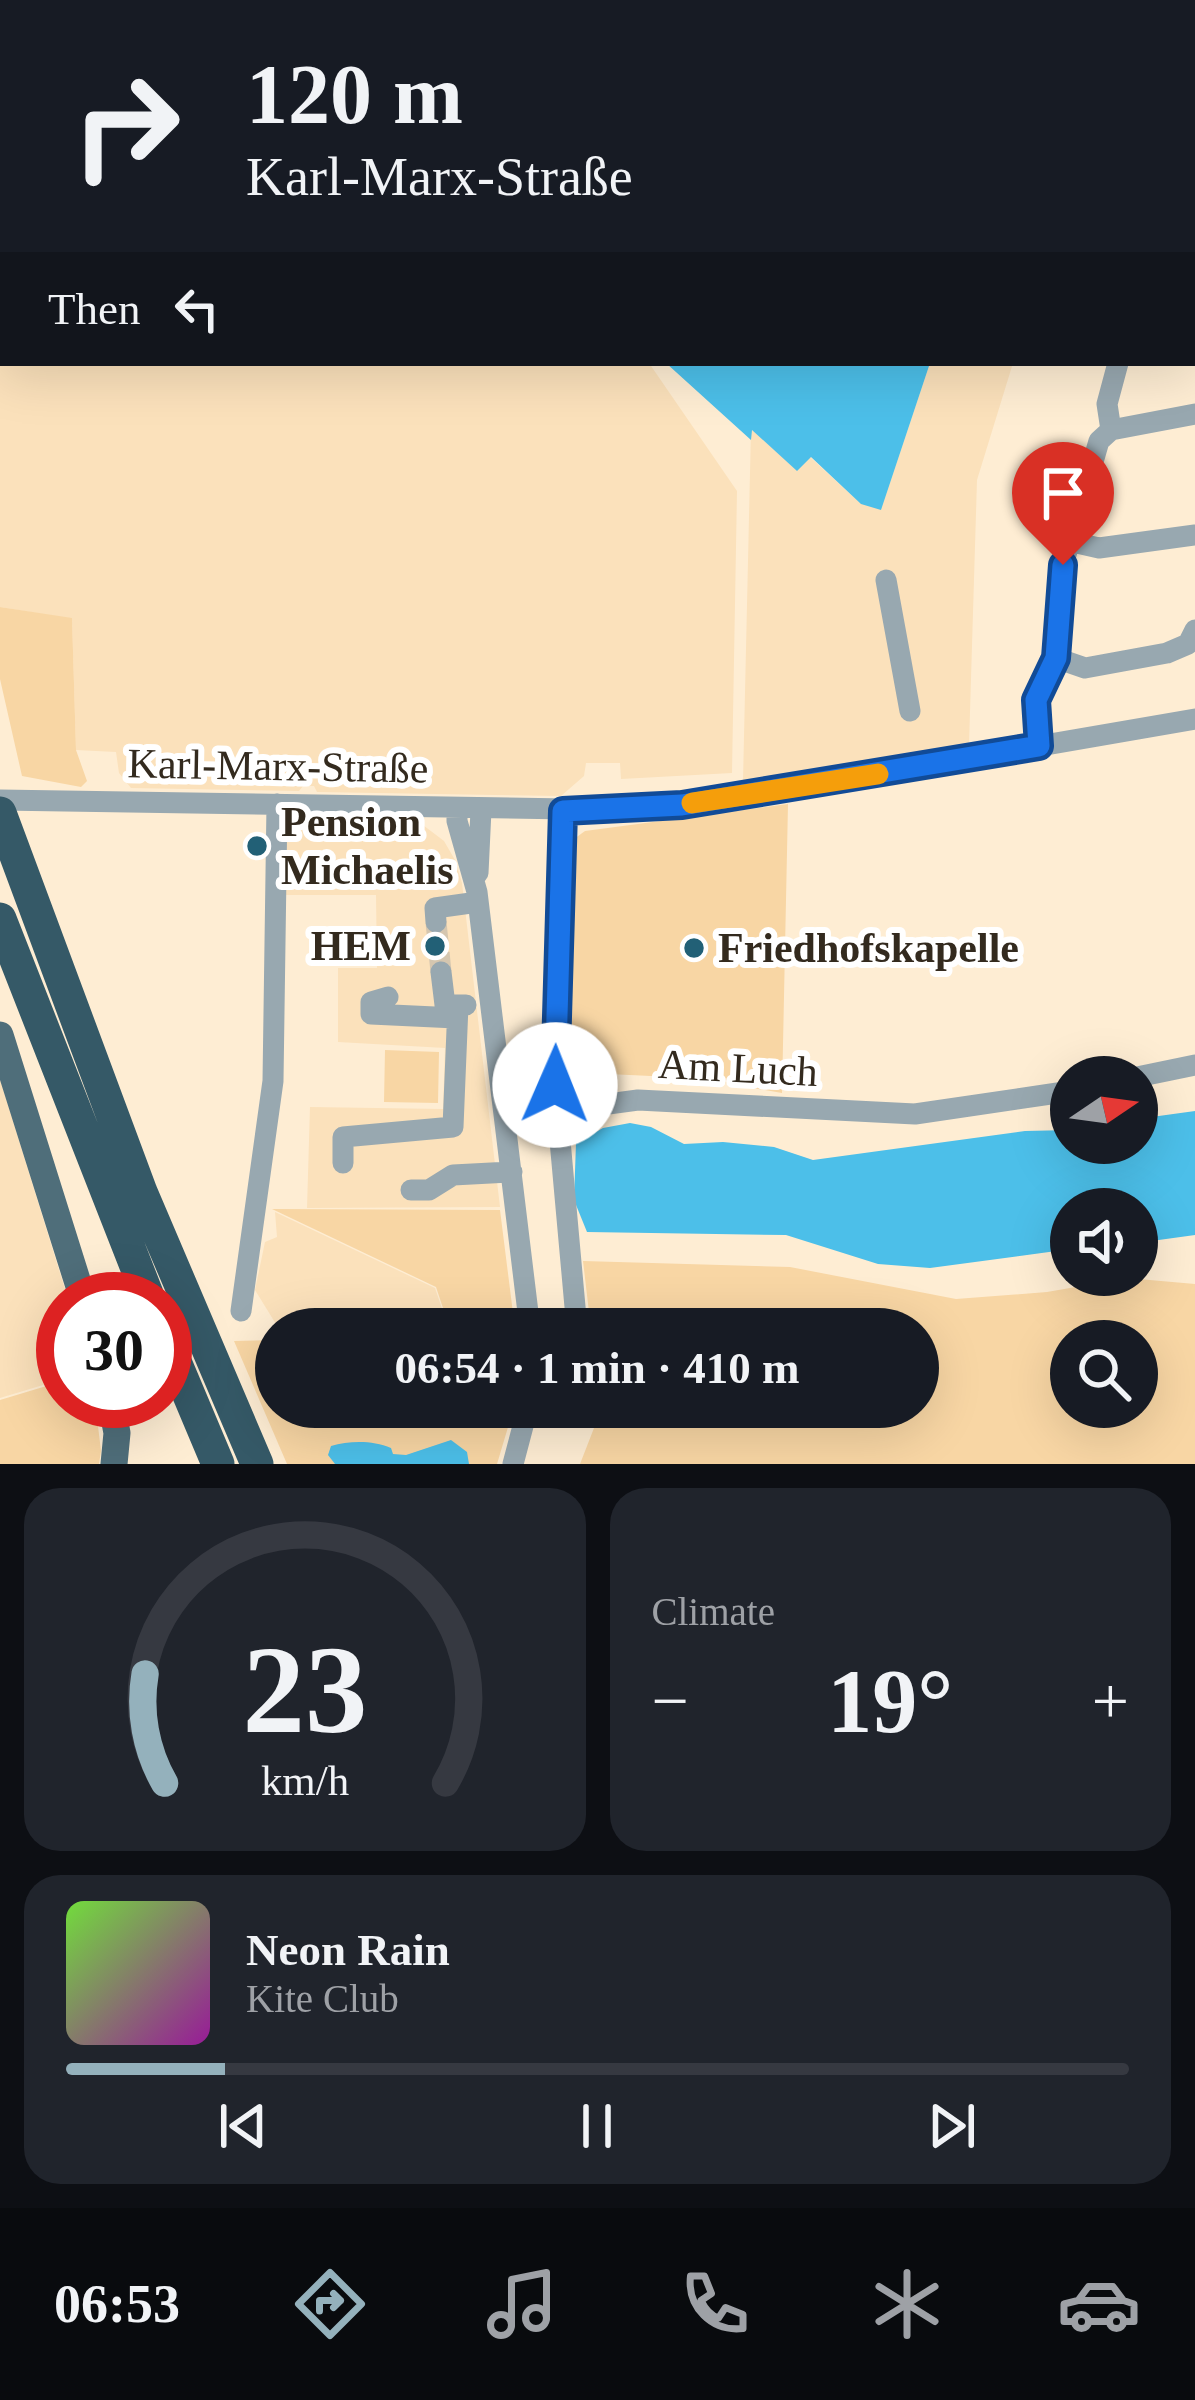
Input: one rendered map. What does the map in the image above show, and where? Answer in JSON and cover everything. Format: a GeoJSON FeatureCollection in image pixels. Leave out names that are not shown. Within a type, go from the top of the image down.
{"type":"FeatureCollection","features":[{"type":"Feature","properties":{"kind":"highway"},"geometry":{"type":"LineString","coordinates":[[5,828],[141,1192],[257,1464]]}},
{"type":"Feature","properties":{"kind":"highway"},"geometry":{"type":"LineString","coordinates":[[0,919],[138,1272]]}},
{"type":"Feature","properties":{"kind":"highway"},"geometry":{"type":"LineString","coordinates":[[192,1402],[218,1464]]}},
{"type":"Feature","properties":{"kind":"main road"},"geometry":{"type":"LineString","coordinates":[[0,1035],[75,1272]]}},
{"type":"Feature","properties":{"kind":"main road"},"geometry":{"type":"LineString","coordinates":[[114,1464],[116,1428]]}},
{"type":"Feature","properties":{"kind":"street"},"geometry":{"type":"LineString","coordinates":[[1111,430],[1106,404],[1117,366]]}},
{"type":"Feature","properties":{"kind":"street"},"geometry":{"type":"LineString","coordinates":[[1039,746],[1036,700],[1056,658],[1063,565],[1099,441],[1111,430],[1195,414]]}},
{"type":"Feature","properties":{"kind":"street"},"geometry":{"type":"LineString","coordinates":[[1068,541],[1099,548],[1195,535]]}},
{"type":"Feature","properties":{"kind":"street"},"geometry":{"type":"LineString","coordinates":[[886,580],[910,711]]}},
{"type":"Feature","properties":{"kind":"street"},"geometry":{"type":"LineString","coordinates":[[1056,658],[1085,668],[1167,653],[1188,644],[1195,630]]}},
{"type":"Feature","properties":{"kind":"street","name":"Karl-Marx-Straße"},"geometry":{"type":"LineString","coordinates":[[0,800],[563,811],[668,807],[1195,719]]}},
{"type":"Feature","properties":{"kind":"street"},"geometry":{"type":"LineString","coordinates":[[242,1311],[273,1082],[277,804]]}},
{"type":"Feature","properties":{"kind":"street"},"geometry":{"type":"LineString","coordinates":[[458,808],[457,821],[477,897],[528,1308]]}},
{"type":"Feature","properties":{"kind":"street"},"geometry":{"type":"LineString","coordinates":[[477,897],[481,810]]}},
{"type":"Feature","properties":{"kind":"street"},"geometry":{"type":"LineString","coordinates":[[563,811],[556,950],[556,1112],[575,1308]]}},
{"type":"Feature","properties":{"kind":"street"},"geometry":{"type":"LineString","coordinates":[[436,922],[435,908],[477,897]]}},
{"type":"Feature","properties":{"kind":"street"},"geometry":{"type":"LineString","coordinates":[[441,972],[445,1004],[457,1012]]}},
{"type":"Feature","properties":{"kind":"street"},"geometry":{"type":"LineString","coordinates":[[388,997],[370,1002],[371,1014],[457,1012],[490,1002]]}},
{"type":"Feature","properties":{"kind":"street"},"geometry":{"type":"LineString","coordinates":[[343,1162],[344,1137],[453,1127],[457,1012]]}},
{"type":"Feature","properties":{"kind":"street"},"geometry":{"type":"LineString","coordinates":[[1158,1073],[1195,1065]]}},
{"type":"Feature","properties":{"kind":"street","name":"Am Luch"},"geometry":{"type":"LineString","coordinates":[[556,1112],[638,1100],[915,1114],[1050,1093]]}},
{"type":"Feature","properties":{"kind":"street"},"geometry":{"type":"LineString","coordinates":[[411,1190],[429,1190],[453,1175],[512,1172]]}},
{"type":"Feature","properties":{"kind":"street"},"geometry":{"type":"LineString","coordinates":[[513,1464],[523,1428]]}},
{"type":"Feature","properties":{"kind":"shaded area"},"geometry":{"type":"Polygon","coordinates":[[[0,366],[651,366],[737,491],[732,773],[621,779],[620,763],[586,763],[584,776],[561,796],[317,792],[314,786],[299,791],[131,788],[119,773],[116,752],[76,750],[72,619],[0,607],[0,366]]]}},
{"type":"Feature","properties":{"kind":"shaded area"},"geometry":{"type":"Polygon","coordinates":[[[929,366],[1012,366],[977,480],[969,745],[743,781],[751,429],[797,470],[810,457],[860,503],[881,509],[929,366]]]}},
{"type":"Feature","properties":{"kind":"shaded area"},"geometry":{"type":"Polygon","coordinates":[[[0,607],[72,618],[76,750],[87,781],[81,787],[22,776],[0,679],[0,607]]]}},
{"type":"Feature","properties":{"kind":"shaded area"},"geometry":{"type":"Polygon","coordinates":[[[788,804],[782,1093],[694,1078],[565,1072],[574,942],[570,930],[574,839],[585,831],[788,804]]]}},
{"type":"Feature","properties":{"kind":"shaded area"},"geometry":{"type":"Polygon","coordinates":[[[282,821],[419,822],[444,841],[455,860],[462,883],[500,1207],[307,1208],[310,1107],[443,1109],[445,1048],[338,1042],[338,968],[377,968],[376,895],[280,895],[282,821]]]}},
{"type":"Feature","properties":{"kind":"shaded area"},"geometry":{"type":"Polygon","coordinates":[[[385,1050],[439,1052],[438,1103],[384,1102],[385,1050]]]}},
{"type":"Feature","properties":{"kind":"shaded area"},"geometry":{"type":"Polygon","coordinates":[[[0,1079],[60,1272],[36,1272],[36,1387],[0,1398],[0,1079]]]}},
{"type":"Feature","properties":{"kind":"shaded area"},"geometry":{"type":"Polygon","coordinates":[[[272,1209],[500,1210],[512,1308],[443,1308],[436,1287],[272,1209]]]}},
{"type":"Feature","properties":{"kind":"shaded area"},"geometry":{"type":"Polygon","coordinates":[[[275,1212],[435,1288],[442,1308],[266,1308],[255,1290],[265,1242],[277,1237],[275,1212]]]}},
{"type":"Feature","properties":{"kind":"shaded area"},"geometry":{"type":"Polygon","coordinates":[[[583,1261],[790,1267],[956,1299],[1050,1291],[1050,1296],[1158,1296],[1158,1281],[1195,1284],[1195,1464],[580,1464],[594,1428],[939,1428],[939,1308],[589,1308],[583,1261]]]}},
{"type":"Feature","properties":{"kind":"shaded area"},"geometry":{"type":"Polygon","coordinates":[[[255,1340],[255,1390],[234,1341],[255,1340]]]}},
{"type":"Feature","properties":{"kind":"shaded area"},"geometry":{"type":"Polygon","coordinates":[[[36,1389],[36,1428],[98,1428],[99,1464],[0,1464],[0,1400],[36,1389]]]}},
{"type":"Feature","properties":{"kind":"shaded area"},"geometry":{"type":"Polygon","coordinates":[[[271,1428],[508,1428],[497,1464],[287,1464],[271,1428]]]}},
{"type":"Feature","properties":{"kind":"water"},"geometry":{"type":"Polygon","coordinates":[[[669,366],[929,366],[881,510],[861,504],[811,457],[797,471],[752,430],[751,440],[669,366]]]}},
{"type":"Feature","properties":{"kind":"water"},"geometry":{"type":"Polygon","coordinates":[[[1195,1111],[1195,1235],[1158,1240],[1158,1188],[1050,1188],[1050,1252],[930,1268],[878,1264],[786,1235],[587,1232],[574,1200],[576,1143],[603,1128],[630,1123],[651,1127],[684,1144],[774,1147],[813,1160],[1050,1130],[1050,1164],[1158,1164],[1158,1116],[1195,1111]]]}},
{"type":"Feature","properties":{"kind":"water"},"geometry":{"type":"Polygon","coordinates":[[[451,1440],[467,1452],[469,1464],[335,1464],[328,1455],[331,1446],[345,1443],[376,1444],[406,1455],[451,1440]]]}},
{"type":"Feature","properties":{"kind":"tunnel"},"geometry":{"type":"LineString","coordinates":[[436,922],[441,972]]}},
{"type":"Feature","properties":{"kind":"slow traffic"},"geometry":{"type":"LineString","coordinates":[[692,803],[878,774]]}},
{"type":"Feature","properties":{"kind":"place","name":"Pension Michaelis"},"geometry":{"type":"Point","coordinates":[257,846]}},
{"type":"Feature","properties":{"kind":"place","name":"HEM"},"geometry":{"type":"Point","coordinates":[435,946]}},
{"type":"Feature","properties":{"kind":"place","name":"Friedhofskapelle"},"geometry":{"type":"Point","coordinates":[694,948]}},
{"type":"Feature","properties":{"kind":"route"},"geometry":{"type":"LineString","coordinates":[[555,1085],[563,811],[682,805],[1039,746],[1036,700],[1056,658],[1063,565]]}}]}
